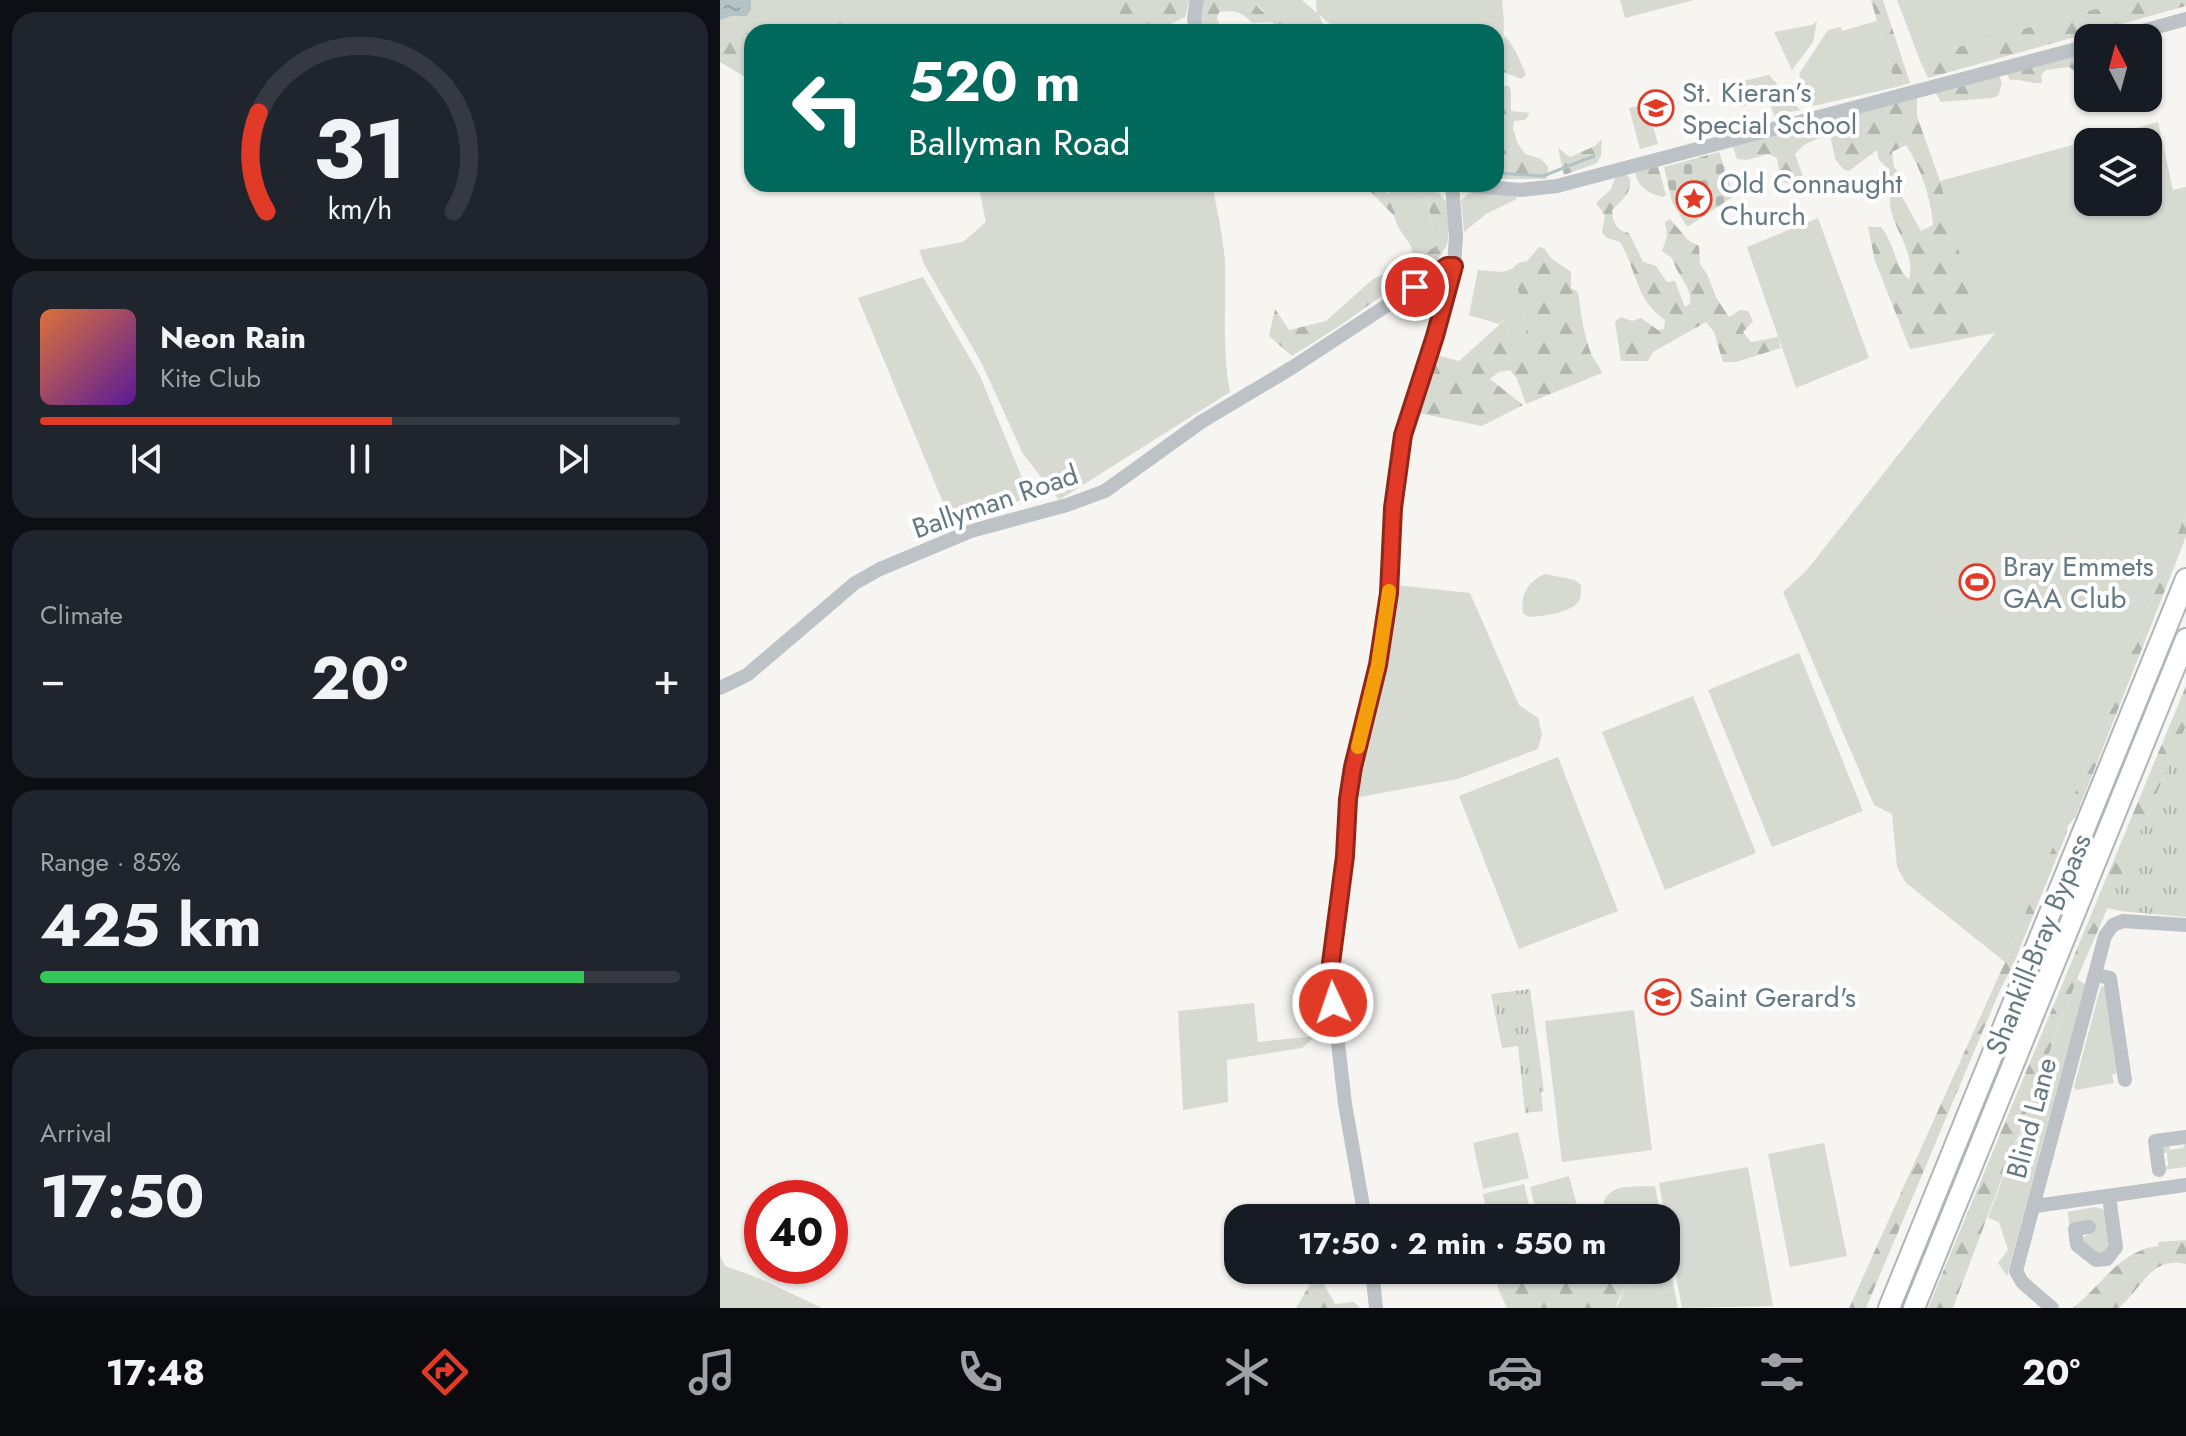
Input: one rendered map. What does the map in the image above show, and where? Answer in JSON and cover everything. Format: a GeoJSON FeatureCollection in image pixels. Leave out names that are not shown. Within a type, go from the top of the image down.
{"type":"FeatureCollection","features":[{"type":"Feature","properties":{"kind":"highway","name":"Shankill-Bray Bypass"},"geometry":{"type":"LineString","coordinates":[[1889,1308],[2186,572]]}},
{"type":"Feature","properties":{"kind":"highway","name":"Shankill-Bray Bypass"},"geometry":{"type":"LineString","coordinates":[[1914,1308],[2186,639]]}},
{"type":"Feature","properties":{"kind":"street"},"geometry":{"type":"LineString","coordinates":[[1195,24],[1197,0]]}},
{"type":"Feature","properties":{"kind":"street"},"geometry":{"type":"LineString","coordinates":[[2162,26],[2186,19]]}},
{"type":"Feature","properties":{"kind":"street"},"geometry":{"type":"LineString","coordinates":[[1504,189],[1557,186],[2074,50]]}},
{"type":"Feature","properties":{"kind":"street"},"geometry":{"type":"LineString","coordinates":[[1363,1204],[1345,1104],[1331,963],[1353,767],[1378,665],[1389,593],[1393,508],[1403,435],[1454,266],[1456,236],[1453,192]]}},
{"type":"Feature","properties":{"kind":"street","name":"Ballyman Road"},"geometry":{"type":"LineString","coordinates":[[720,688],[747,675],[855,583],[880,569],[971,531],[1067,505],[1105,491],[1201,422],[1293,367],[1447,266],[1454,266]]}},
{"type":"Feature","properties":{"kind":"street","name":"Blind Lane"},"geometry":{"type":"LineString","coordinates":[[2052,1308],[2022,1282],[2016,1271],[2109,929],[2123,921],[2186,925]]}},
{"type":"Feature","properties":{"kind":"street"},"geometry":{"type":"LineString","coordinates":[[2096,975],[2110,978],[2125,1080]]}},
{"type":"Feature","properties":{"kind":"street"},"geometry":{"type":"LineString","coordinates":[[2159,1170],[2155,1141],[2186,1137]]}},
{"type":"Feature","properties":{"kind":"street"},"geometry":{"type":"LineString","coordinates":[[2035,1206],[2186,1185]]}},
{"type":"Feature","properties":{"kind":"street"},"geometry":{"type":"LineString","coordinates":[[2089,1227],[2075,1229],[2077,1245],[2096,1260],[2107,1259],[2116,1247],[2109,1196]]}},
{"type":"Feature","properties":{"kind":"street"},"geometry":{"type":"LineString","coordinates":[[1373,1284],[1376,1308]]}},
{"type":"Feature","properties":{"kind":"green space"},"geometry":{"type":"Polygon","coordinates":[[[720,0],[1161,0],[1156,24],[744,24],[744,76],[720,62],[720,0]]]}},
{"type":"Feature","properties":{"kind":"green space"},"geometry":{"type":"Polygon","coordinates":[[[1119,0],[1190,0],[1185,17],[1171,24],[1116,24],[1114,18],[1119,0]]]}},
{"type":"Feature","properties":{"kind":"green space"},"geometry":{"type":"Polygon","coordinates":[[[1201,0],[1251,0],[1262,11],[1294,24],[1252,23],[1241,14],[1229,11],[1219,12],[1219,24],[1200,24],[1201,0]]]}},
{"type":"Feature","properties":{"kind":"green space"},"geometry":{"type":"Polygon","coordinates":[[[1251,0],[1302,0],[1317,13],[1316,0],[1502,0],[1504,24],[1330,24],[1319,15],[1323,24],[1289,24],[1251,0]]]}},
{"type":"Feature","properties":{"kind":"green space"},"geometry":{"type":"Polygon","coordinates":[[[1620,0],[1694,0],[1625,18],[1620,0]]]}},
{"type":"Feature","properties":{"kind":"green space"},"geometry":{"type":"Polygon","coordinates":[[[1871,0],[1883,0],[1910,83],[1896,87],[1871,0]]]}},
{"type":"Feature","properties":{"kind":"green space"},"geometry":{"type":"Polygon","coordinates":[[[1897,0],[2128,0],[1919,58],[1897,0]]]}},
{"type":"Feature","properties":{"kind":"green space"},"geometry":{"type":"Polygon","coordinates":[[[2128,0],[2186,0],[2186,6],[2122,24],[2074,24],[2074,37],[1928,78],[1919,58],[2128,0]]]}},
{"type":"Feature","properties":{"kind":"green space"},"geometry":{"type":"Polygon","coordinates":[[[861,20],[869,24],[822,24],[861,20]]]}},
{"type":"Feature","properties":{"kind":"green space"},"geometry":{"type":"Polygon","coordinates":[[[1817,21],[1813,42],[1792,70],[1774,32],[1812,25],[1817,21]]]}},
{"type":"Feature","properties":{"kind":"green space"},"geometry":{"type":"Polygon","coordinates":[[[1877,21],[1896,87],[1813,106],[1799,74],[1828,30],[1841,27],[1842,31],[1877,21]]]}},
{"type":"Feature","properties":{"kind":"green space"},"geometry":{"type":"Polygon","coordinates":[[[720,25],[744,32],[744,75],[720,62],[720,25]]]}},
{"type":"Feature","properties":{"kind":"green space"},"geometry":{"type":"Polygon","coordinates":[[[1504,36],[1526,75],[1521,79],[1504,72],[1504,36]]]}},
{"type":"Feature","properties":{"kind":"green space"},"geometry":{"type":"Polygon","coordinates":[[[2074,56],[2074,71],[2069,67],[2046,70],[2041,75],[2042,83],[2010,80],[2007,74],[2074,56]]]}},
{"type":"Feature","properties":{"kind":"green space"},"geometry":{"type":"Polygon","coordinates":[[[1769,75],[1800,110],[1774,116],[1769,100],[1741,107],[1735,83],[1769,75]]]}},
{"type":"Feature","properties":{"kind":"green space"},"geometry":{"type":"Polygon","coordinates":[[[1999,75],[2002,83],[1998,96],[1992,98],[1941,102],[1935,92],[1999,75]]]}},
{"type":"Feature","properties":{"kind":"green space"},"geometry":{"type":"Polygon","coordinates":[[[1504,86],[1509,86],[1511,91],[1511,111],[1530,113],[1525,120],[1514,121],[1513,129],[1525,154],[1541,159],[1548,167],[1547,179],[1504,179],[1504,86]]]}},
{"type":"Feature","properties":{"kind":"green space"},"geometry":{"type":"Polygon","coordinates":[[[1917,97],[1917,116],[1940,181],[1967,281],[1974,285],[1976,336],[1910,349],[1875,261],[1868,227],[1881,227],[1909,280],[1908,254],[1890,207],[1888,171],[1879,160],[1877,150],[1849,171],[1844,170],[1835,159],[1830,134],[1805,144],[1795,154],[1805,182],[1792,185],[1781,181],[1777,158],[1768,154],[1747,160],[1737,159],[1733,147],[1917,97]],[[1906,145],[1892,152],[1894,167],[1901,176],[1898,181],[1900,193],[1921,231],[1933,225],[1932,215],[1924,184],[1906,145]]]}},
{"type":"Feature","properties":{"kind":"green space"},"geometry":{"type":"Polygon","coordinates":[[[1647,104],[1658,144],[1640,149],[1629,108],[1647,104]]]}},
{"type":"Feature","properties":{"kind":"green space","name":"Bray Emmets GAA Club"},"geometry":{"type":"Polygon","coordinates":[[[2158,122],[2159,128],[2136,128],[2158,122]]]}},
{"type":"Feature","properties":{"kind":"green space"},"geometry":{"type":"Polygon","coordinates":[[[1602,139],[1601,156],[1597,163],[1564,175],[1558,148],[1570,157],[1595,146],[1602,139]]]}},
{"type":"Feature","properties":{"kind":"green space","name":"Bray Emmets GAA Club"},"geometry":{"type":"Polygon","coordinates":[[[2162,140],[2173,190],[2186,187],[2186,513],[2005,962],[1906,883],[1897,867],[1892,814],[1874,805],[1783,592],[1806,571],[1995,333],[1910,349],[1967,281],[1940,181],[2074,145],[2074,216],[2162,216],[2162,140]]]}},
{"type":"Feature","properties":{"kind":"green space"},"geometry":{"type":"Polygon","coordinates":[[[1719,152],[1734,196],[1687,227],[1672,202],[1664,167],[1719,152]]]}},
{"type":"Feature","properties":{"kind":"green space"},"geometry":{"type":"Polygon","coordinates":[[[1658,166],[1666,195],[1663,197],[1644,189],[1635,172],[1658,166]]]}},
{"type":"Feature","properties":{"kind":"green space"},"geometry":{"type":"Polygon","coordinates":[[[1625,174],[1630,178],[1629,188],[1626,196],[1612,210],[1613,219],[1618,228],[1629,233],[1643,262],[1656,266],[1667,282],[1675,281],[1685,307],[1690,304],[1689,292],[1672,258],[1662,251],[1667,236],[1665,222],[1670,219],[1688,240],[1699,246],[1700,264],[1729,317],[1740,310],[1748,311],[1753,321],[1743,332],[1751,342],[1778,337],[1781,348],[1736,362],[1723,362],[1714,332],[1706,322],[1653,352],[1648,361],[1621,361],[1615,322],[1621,317],[1632,321],[1641,318],[1658,330],[1664,329],[1665,320],[1647,303],[1620,242],[1602,233],[1605,216],[1596,203],[1611,189],[1616,176],[1625,174]]]}},
{"type":"Feature","properties":{"kind":"green space"},"geometry":{"type":"Polygon","coordinates":[[[980,192],[1214,192],[1224,255],[1225,345],[1230,392],[1059,500],[1023,454],[981,362],[924,264],[919,250],[963,242],[986,222],[980,192]]]}},
{"type":"Feature","properties":{"kind":"green space"},"geometry":{"type":"Polygon","coordinates":[[[1371,192],[1389,192],[1386,193],[1398,220],[1371,192]]]}},
{"type":"Feature","properties":{"kind":"green space"},"geometry":{"type":"Polygon","coordinates":[[[1416,192],[1427,197],[1436,246],[1414,261],[1411,246],[1398,227],[1386,194],[1416,192]]]}},
{"type":"Feature","properties":{"kind":"green space"},"geometry":{"type":"Polygon","coordinates":[[[1416,192],[1439,193],[1447,203],[1450,223],[1447,245],[1437,261],[1409,276],[1292,356],[1269,336],[1275,309],[1289,330],[1326,321],[1373,279],[1407,265],[1436,246],[1427,197],[1416,192]]]}},
{"type":"Feature","properties":{"kind":"green space"},"geometry":{"type":"Polygon","coordinates":[[[1470,193],[1517,199],[1486,214],[1464,232],[1461,200],[1470,193]]]}},
{"type":"Feature","properties":{"kind":"green space"},"geometry":{"type":"Polygon","coordinates":[[[1818,218],[1869,358],[1796,388],[1747,247],[1818,218]]]}},
{"type":"Feature","properties":{"kind":"green space"},"geometry":{"type":"Polygon","coordinates":[[[1539,247],[1571,272],[1571,288],[1578,292],[1589,348],[1602,373],[1526,404],[1517,379],[1510,370],[1499,372],[1490,379],[1523,405],[1482,426],[1418,413],[1437,355],[1459,361],[1509,316],[1512,317],[1507,334],[1509,338],[1527,339],[1524,311],[1512,269],[1518,263],[1527,261],[1539,247]]]}},
{"type":"Feature","properties":{"kind":"green space"},"geometry":{"type":"Polygon","coordinates":[[[1512,269],[1524,311],[1527,339],[1509,338],[1509,316],[1499,324],[1469,315],[1478,270],[1502,272],[1512,269]]]}},
{"type":"Feature","properties":{"kind":"green space"},"geometry":{"type":"Polygon","coordinates":[[[923,277],[980,376],[1030,497],[952,524],[858,298],[923,277]]]}},
{"type":"Feature","properties":{"kind":"green space"},"geometry":{"type":"Polygon","coordinates":[[[2186,513],[2186,536],[2180,552],[2076,816],[2067,827],[2013,965],[1866,1308],[1849,1308],[2005,962],[2186,513]]]}},
{"type":"Feature","properties":{"kind":"green space"},"geometry":{"type":"Polygon","coordinates":[[[1545,574],[1575,580],[1581,585],[1580,599],[1565,611],[1529,617],[1523,613],[1524,595],[1534,581],[1545,574]]]}},
{"type":"Feature","properties":{"kind":"green space"},"geometry":{"type":"Polygon","coordinates":[[[1395,585],[1470,593],[1519,705],[1538,718],[1542,734],[1538,749],[1458,779],[1354,798],[1392,624],[1395,585]]]}},
{"type":"Feature","properties":{"kind":"green space"},"geometry":{"type":"Polygon","coordinates":[[[1799,653],[1863,811],[1772,847],[1708,690],[1799,653]]]}},
{"type":"Feature","properties":{"kind":"green space"},"geometry":{"type":"Polygon","coordinates":[[[2186,686],[2186,726],[2077,979],[1953,1308],[1928,1308],[2186,686]]]}},
{"type":"Feature","properties":{"kind":"green space"},"geometry":{"type":"Polygon","coordinates":[[[1693,696],[1756,853],[1665,890],[1602,732],[1693,696]]]}},
{"type":"Feature","properties":{"kind":"green space"},"geometry":{"type":"Polygon","coordinates":[[[2186,726],[2186,917],[2107,908],[2186,726]]]}},
{"type":"Feature","properties":{"kind":"green space"},"geometry":{"type":"Polygon","coordinates":[[[1558,757],[1618,911],[1519,949],[1459,796],[1558,757]]]}},
{"type":"Feature","properties":{"kind":"green space"},"geometry":{"type":"Polygon","coordinates":[[[2077,979],[2085,984],[2007,1276],[1998,1263],[2008,1250],[1999,1222],[1988,1218],[2077,979]]]}},
{"type":"Feature","properties":{"kind":"green space"},"geometry":{"type":"Polygon","coordinates":[[[2101,986],[2106,989],[2117,1073],[2112,1075],[2114,1083],[2076,1090],[2074,1087],[2101,986]]]}},
{"type":"Feature","properties":{"kind":"green space"},"geometry":{"type":"Polygon","coordinates":[[[1530,989],[1544,1091],[1541,1092],[1543,1111],[1525,1113],[1518,1046],[1502,1048],[1491,994],[1530,989]]]}},
{"type":"Feature","properties":{"kind":"green space"},"geometry":{"type":"Polygon","coordinates":[[[1254,1003],[1258,1042],[1316,1036],[1302,1048],[1227,1060],[1228,1102],[1183,1110],[1178,1011],[1254,1003]]]}},
{"type":"Feature","properties":{"kind":"green space"},"geometry":{"type":"Polygon","coordinates":[[[1634,1010],[1652,1150],[1562,1162],[1545,1021],[1634,1010]]]}},
{"type":"Feature","properties":{"kind":"green space"},"geometry":{"type":"Polygon","coordinates":[[[1518,1132],[1529,1178],[1483,1189],[1473,1143],[1518,1132]]]}},
{"type":"Feature","properties":{"kind":"green space"},"geometry":{"type":"Polygon","coordinates":[[[2186,1141],[2186,1167],[2163,1170],[2168,1165],[2167,1153],[2163,1153],[2161,1148],[2169,1145],[2170,1150],[2183,1148],[2186,1141]]]}},
{"type":"Feature","properties":{"kind":"green space"},"geometry":{"type":"Polygon","coordinates":[[[1824,1143],[1847,1256],[1790,1267],[1768,1154],[1824,1143]]]}},
{"type":"Feature","properties":{"kind":"green space"},"geometry":{"type":"Polygon","coordinates":[[[1748,1167],[1773,1306],[1682,1308],[1678,1284],[1680,1284],[1680,1204],[1663,1204],[1659,1183],[1748,1167]]]}},
{"type":"Feature","properties":{"kind":"green space"},"geometry":{"type":"Polygon","coordinates":[[[1569,1176],[1577,1204],[1534,1204],[1530,1187],[1569,1176]]]}},
{"type":"Feature","properties":{"kind":"green space"},"geometry":{"type":"Polygon","coordinates":[[[1524,1184],[1529,1204],[1485,1204],[1483,1194],[1524,1184]]]}},
{"type":"Feature","properties":{"kind":"green space"},"geometry":{"type":"Polygon","coordinates":[[[1655,1186],[1658,1204],[1604,1204],[1614,1190],[1655,1186]]]}},
{"type":"Feature","properties":{"kind":"green space"},"geometry":{"type":"Polygon","coordinates":[[[2094,1207],[2103,1209],[2107,1214],[2112,1250],[2098,1258],[2081,1238],[2090,1234],[2089,1222],[2069,1225],[2068,1212],[2094,1207]]]}},
{"type":"Feature","properties":{"kind":"green space"},"geometry":{"type":"Polygon","coordinates":[[[2186,1240],[2186,1264],[2173,1263],[2155,1269],[2118,1308],[2073,1308],[2132,1255],[2158,1246],[2159,1242],[2186,1240]]]}},
{"type":"Feature","properties":{"kind":"green space"},"geometry":{"type":"Polygon","coordinates":[[[720,1256],[725,1266],[744,1273],[744,1284],[772,1284],[822,1308],[720,1308],[720,1256]]]}},
{"type":"Feature","properties":{"kind":"green space"},"geometry":{"type":"Polygon","coordinates":[[[1310,1284],[1324,1284],[1335,1304],[1354,1302],[1360,1308],[1296,1308],[1310,1284]]]}},
{"type":"Feature","properties":{"kind":"green space"},"geometry":{"type":"Polygon","coordinates":[[[1626,1284],[1673,1284],[1678,1308],[1615,1308],[1626,1284]]]}},
{"type":"Feature","properties":{"kind":"green space"},"geometry":{"type":"Polygon","coordinates":[[[1626,1284],[1615,1308],[1507,1308],[1497,1286],[1626,1284]]]}},
{"type":"Feature","properties":{"kind":"water"},"geometry":{"type":"Polygon","coordinates":[[[720,0],[751,0],[751,10],[746,16],[720,20],[720,0]]]}},
{"type":"Feature","properties":{"kind":"waterway"},"geometry":{"type":"LineString","coordinates":[[1504,174],[1543,176],[1594,156]]}},
{"type":"Feature","properties":{"kind":"slow traffic"},"geometry":{"type":"LineString","coordinates":[[1358,747],[1378,665],[1389,591]]}},
{"type":"Feature","properties":{"kind":"place","name":"St. Kieran’s Special School"},"geometry":{"type":"Point","coordinates":[1656,108]}},
{"type":"Feature","properties":{"kind":"place","name":"Old Connaught Church"},"geometry":{"type":"Point","coordinates":[1694,199]}},
{"type":"Feature","properties":{"kind":"place","name":"Bray Emmets GAA Club"},"geometry":{"type":"Point","coordinates":[1977,582]}},
{"type":"Feature","properties":{"kind":"place","name":"Saint Gerard's"},"geometry":{"type":"Point","coordinates":[1663,997]}},
{"type":"Feature","properties":{"kind":"route"},"geometry":{"type":"LineString","coordinates":[[1333,1003],[1331,963],[1345,856],[1348,799],[1378,665],[1389,593],[1395,485],[1403,435],[1454,266],[1447,266],[1415,287]]}}]}
